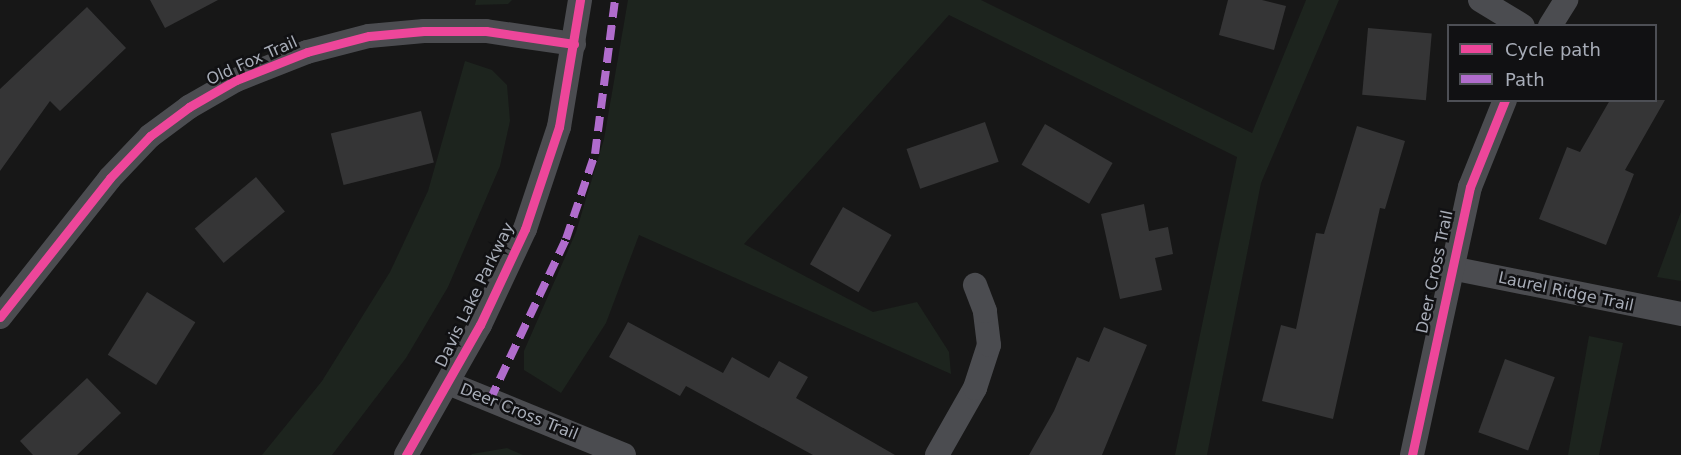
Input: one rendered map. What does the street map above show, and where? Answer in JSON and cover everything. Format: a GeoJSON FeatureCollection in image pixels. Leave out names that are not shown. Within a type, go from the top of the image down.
{"type":"FeatureCollection","features":[{"type":"Feature","properties":{"kind":"street","name":"Davis Lake Parkway"},"geometry":{"type":"LineString","coordinates":[[406,455],[448,383],[525,229],[559,127],[580,0]]}},
{"type":"Feature","properties":{"kind":"street"},"geometry":{"type":"LineString","coordinates":[[1480,0],[1520,24]]}},
{"type":"Feature","properties":{"kind":"street"},"geometry":{"type":"LineString","coordinates":[[1551,24],[1566,0]]}},
{"type":"Feature","properties":{"kind":"street","name":"Old Fox Trail"},"geometry":{"type":"LineString","coordinates":[[0,317],[110,178],[150,136],[189,107],[236,81],[307,52],[369,36],[424,31],[486,31],[574,44]]}},
{"type":"Feature","properties":{"kind":"street","name":"Deer Cross Trail"},"geometry":{"type":"LineString","coordinates":[[1412,455],[1470,187],[1504,102]]}},
{"type":"Feature","properties":{"kind":"street","name":"Laurel Ridge Trail"},"geometry":{"type":"LineString","coordinates":[[1451,268],[1681,314]]}},
{"type":"Feature","properties":{"kind":"street"},"geometry":{"type":"LineString","coordinates":[[937,455],[984,364],[989,328],[975,285]]}},
{"type":"Feature","properties":{"kind":"street","name":"Deer Cross Trail"},"geometry":{"type":"LineString","coordinates":[[448,383],[624,455]]}},
{"type":"Feature","properties":{"kind":"shaded area"},"geometry":{"type":"Polygon","coordinates":[[[476,0],[512,0],[508,4],[475,5],[476,0]]]}},
{"type":"Feature","properties":{"kind":"shaded area"},"geometry":{"type":"Polygon","coordinates":[[[628,0],[981,0],[1252,133],[1306,0],[1339,0],[1261,183],[1207,455],[1175,455],[1237,157],[949,15],[744,244],[873,312],[917,302],[949,352],[951,374],[639,235],[606,323],[561,393],[524,370],[524,351],[576,232],[604,139],[628,0]]]}},
{"type":"Feature","properties":{"kind":"shaded area"},"geometry":{"type":"Polygon","coordinates":[[[465,61],[492,70],[507,85],[510,121],[500,166],[448,287],[406,358],[332,455],[262,455],[322,381],[390,272],[428,191],[465,61]]]}},
{"type":"Feature","properties":{"kind":"shaded area"},"geometry":{"type":"Polygon","coordinates":[[[1681,212],[1681,281],[1657,277],[1681,212]]]}},
{"type":"Feature","properties":{"kind":"shaded area"},"geometry":{"type":"Polygon","coordinates":[[[1589,336],[1623,343],[1599,455],[1568,455],[1589,336]]]}},
{"type":"Feature","properties":{"kind":"shaded area"},"geometry":{"type":"Polygon","coordinates":[[[507,448],[523,455],[471,455],[472,454],[507,448]]]}},
{"type":"Feature","properties":{"kind":"building"},"geometry":{"type":"Polygon","coordinates":[[[150,0],[218,0],[165,28],[150,0]]]}},
{"type":"Feature","properties":{"kind":"building"},"geometry":{"type":"Polygon","coordinates":[[[1228,0],[1262,0],[1286,6],[1274,50],[1219,35],[1228,0]]]}},
{"type":"Feature","properties":{"kind":"building"},"geometry":{"type":"Polygon","coordinates":[[[87,7],[126,48],[60,111],[50,101],[0,171],[0,89],[87,7]]]}},
{"type":"Feature","properties":{"kind":"building"},"geometry":{"type":"Polygon","coordinates":[[[1368,28],[1432,34],[1426,100],[1362,95],[1368,28]]]}},
{"type":"Feature","properties":{"kind":"building"},"geometry":{"type":"Polygon","coordinates":[[[1665,100],[1625,170],[1634,174],[1606,245],[1539,219],[1567,147],[1580,152],[1609,102],[1665,100]]]}},
{"type":"Feature","properties":{"kind":"building"},"geometry":{"type":"Polygon","coordinates":[[[421,111],[434,162],[344,185],[331,133],[421,111]]]}},
{"type":"Feature","properties":{"kind":"building"},"geometry":{"type":"Polygon","coordinates":[[[985,122],[999,162],[920,189],[907,149],[985,122]]]}},
{"type":"Feature","properties":{"kind":"building"},"geometry":{"type":"Polygon","coordinates":[[[1045,124],[1113,163],[1089,204],[1022,165],[1045,124]]]}},
{"type":"Feature","properties":{"kind":"building"},"geometry":{"type":"Polygon","coordinates":[[[1357,126],[1405,141],[1385,209],[1380,208],[1333,419],[1262,401],[1281,325],[1296,329],[1316,233],[1324,234],[1357,126]]]}},
{"type":"Feature","properties":{"kind":"building"},"geometry":{"type":"Polygon","coordinates":[[[256,177],[285,211],[224,263],[195,228],[256,177]]]}},
{"type":"Feature","properties":{"kind":"building"},"geometry":{"type":"Polygon","coordinates":[[[1144,204],[1149,231],[1168,227],[1173,254],[1155,258],[1162,290],[1120,299],[1101,214],[1144,204]]]}},
{"type":"Feature","properties":{"kind":"building"},"geometry":{"type":"Polygon","coordinates":[[[843,207],[891,235],[858,292],[810,264],[843,207]]]}},
{"type":"Feature","properties":{"kind":"building"},"geometry":{"type":"Polygon","coordinates":[[[147,292],[195,322],[156,385],[108,355],[147,292]]]}},
{"type":"Feature","properties":{"kind":"building"},"geometry":{"type":"Polygon","coordinates":[[[628,322],[723,373],[732,357],[769,378],[779,361],[808,377],[796,398],[895,455],[813,455],[686,386],[680,396],[609,357],[628,322]]]}},
{"type":"Feature","properties":{"kind":"building"},"geometry":{"type":"Polygon","coordinates":[[[1104,327],[1147,345],[1102,455],[1029,455],[1054,411],[1077,357],[1089,362],[1104,327]]]}},
{"type":"Feature","properties":{"kind":"building"},"geometry":{"type":"Polygon","coordinates":[[[1505,359],[1555,377],[1528,450],[1478,432],[1505,359]]]}},
{"type":"Feature","properties":{"kind":"building"},"geometry":{"type":"Polygon","coordinates":[[[87,378],[121,413],[77,455],[33,455],[20,441],[87,378]]]}},
{"type":"Feature","properties":{"kind":"marked path"},"geometry":{"type":"LineString","coordinates":[[490,400],[566,239],[595,154],[615,0]]}},
{"type":"Feature","properties":{"kind":"cycle path"},"geometry":{"type":"LineString","coordinates":[[406,455],[480,325],[525,229],[559,127],[580,0]]}},
{"type":"Feature","properties":{"kind":"cycle path"},"geometry":{"type":"LineString","coordinates":[[0,317],[110,178],[150,136],[189,107],[236,80],[307,52],[369,36],[424,31],[486,31],[574,44]]}},
{"type":"Feature","properties":{"kind":"cycle path"},"geometry":{"type":"LineString","coordinates":[[1412,455],[1470,187],[1504,102]]}}]}
